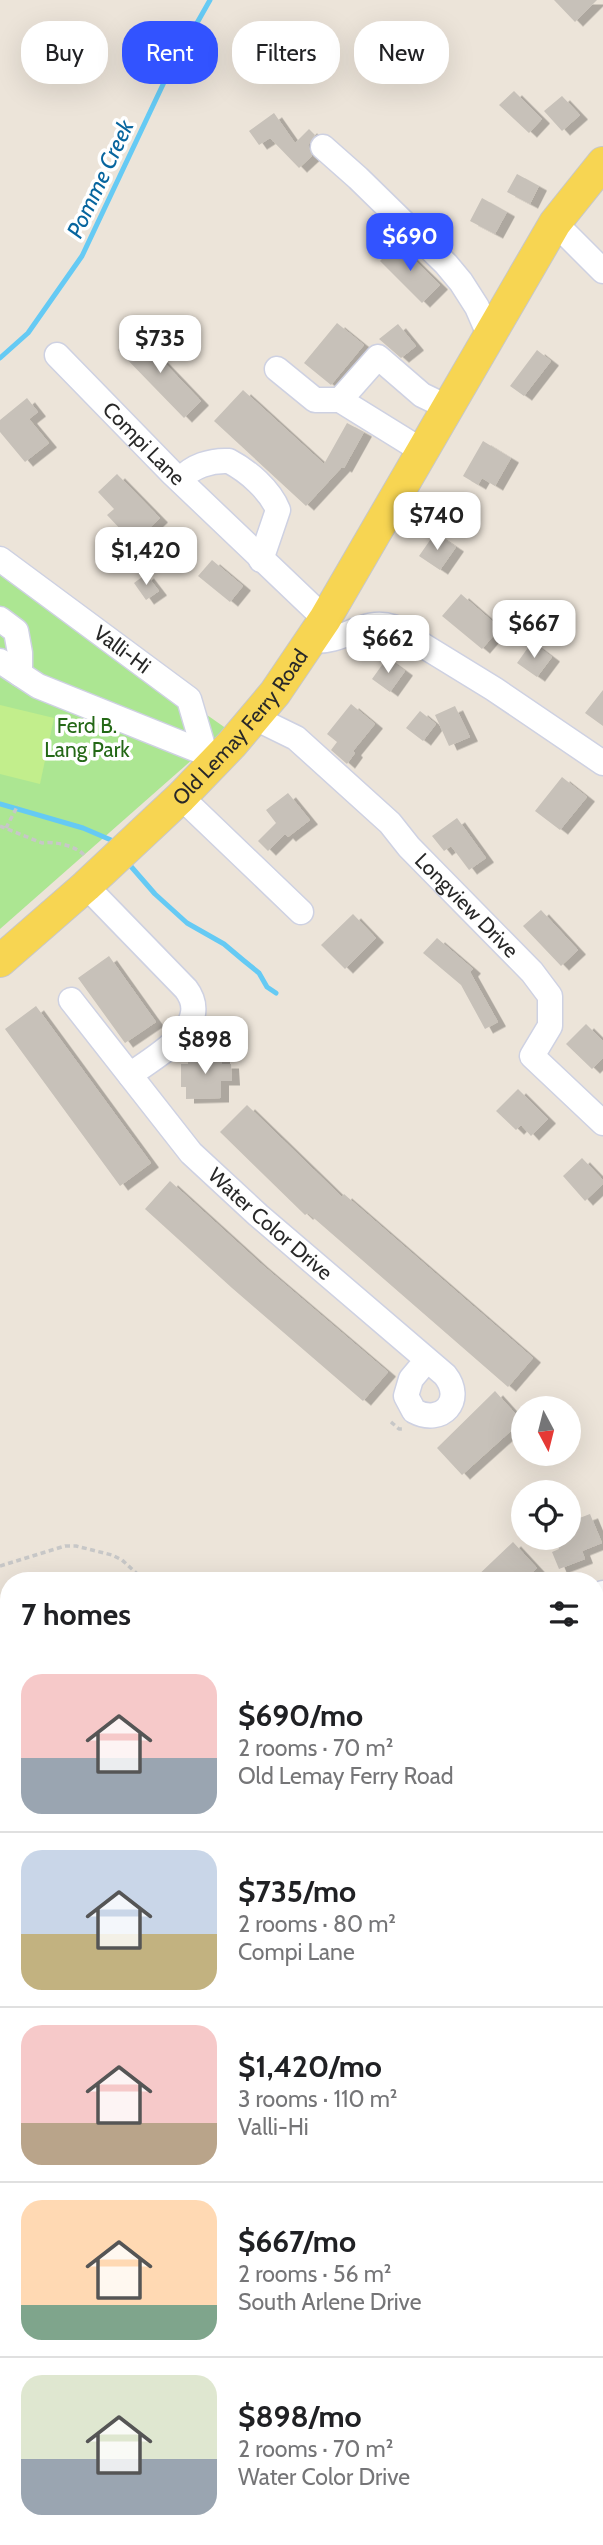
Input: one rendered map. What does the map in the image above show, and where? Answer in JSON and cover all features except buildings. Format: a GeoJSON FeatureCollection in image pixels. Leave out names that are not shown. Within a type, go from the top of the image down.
{"type":"FeatureCollection","features":[{"type":"Feature","properties":{"kind":"main road","name":"Old Lemay Ferry Road"},"geometry":{"type":"LineString","coordinates":[[0,961],[86,872],[181,797],[207,760],[255,718],[319,630],[555,223],[603,163]]}},
{"type":"Feature","properties":{"kind":"street"},"geometry":{"type":"LineString","coordinates":[[323,147],[446,264],[467,290],[490,337]]}},
{"type":"Feature","properties":{"kind":"street"},"geometry":{"type":"LineString","coordinates":[[555,223],[603,271]]}},
{"type":"Feature","properties":{"kind":"street","name":"Compi Lane"},"geometry":{"type":"LineString","coordinates":[[57,355],[261,560],[319,630]]}},
{"type":"Feature","properties":{"kind":"street"},"geometry":{"type":"LineString","coordinates":[[340,400],[378,357],[422,395],[449,408]]}},
{"type":"Feature","properties":{"kind":"street"},"geometry":{"type":"LineString","coordinates":[[277,369],[315,400],[340,400],[424,452]]}},
{"type":"Feature","properties":{"kind":"street"},"geometry":{"type":"LineString","coordinates":[[180,480],[185,474],[209,462],[229,461],[264,488],[278,510],[261,560]]}},
{"type":"Feature","properties":{"kind":"street","name":"Valli-Hi"},"geometry":{"type":"LineString","coordinates":[[0,559],[189,699],[207,760]]}},
{"type":"Feature","properties":{"kind":"street"},"geometry":{"type":"LineString","coordinates":[[0,619],[16,631],[20,653],[10,668],[38,686],[207,760]]}},
{"type":"Feature","properties":{"kind":"street"},"geometry":{"type":"LineString","coordinates":[[319,630],[327,642],[370,624],[382,623],[393,627],[494,689],[603,763]]}},
{"type":"Feature","properties":{"kind":"street","name":"Longview Drive"},"geometry":{"type":"LineString","coordinates":[[255,718],[296,738],[390,822],[409,847],[533,972],[550,996],[550,1026],[531,1056],[603,1123]]}},
{"type":"Feature","properties":{"kind":"street"},"geometry":{"type":"LineString","coordinates":[[181,797],[301,912]]}},
{"type":"Feature","properties":{"kind":"street"},"geometry":{"type":"LineString","coordinates":[[86,872],[186,989],[194,1006],[190,1024],[181,1035],[130,1075]]}},
{"type":"Feature","properties":{"kind":"street","name":"Water Color Drive"},"geometry":{"type":"LineString","coordinates":[[71,1000],[197,1159],[426,1360]]}},
{"type":"Feature","properties":{"kind":"path"},"geometry":{"type":"LineString","coordinates":[[18,805],[4,825],[42,842],[79,849],[86,872]]}},
{"type":"Feature","properties":{"kind":"path"},"geometry":{"type":"LineString","coordinates":[[0,1566],[65,1546],[76,1546],[117,1557],[135,1572]]}},
{"type":"Feature","properties":{"kind":"green space","name":"Ferd B. Lang Park"},"geometry":{"type":"Polygon","coordinates":[[[0,570],[227,729],[0,929],[0,570]]]}},
{"type":"Feature","properties":{"kind":"green space"},"geometry":{"type":"Polygon","coordinates":[[[0,705],[54,718],[40,784],[0,774],[0,705]]]}},
{"type":"Feature","properties":{"kind":"waterway","name":"Pomme Creek"},"geometry":{"type":"LineString","coordinates":[[0,358],[28,333],[82,256],[167,76],[210,0]]}},
{"type":"Feature","properties":{"kind":"waterway"},"geometry":{"type":"LineString","coordinates":[[0,804],[83,828],[111,840]]}},
{"type":"Feature","properties":{"kind":"waterway"},"geometry":{"type":"LineString","coordinates":[[128,863],[155,894],[187,923],[224,944],[259,973],[267,987],[276,993]]}}]}
